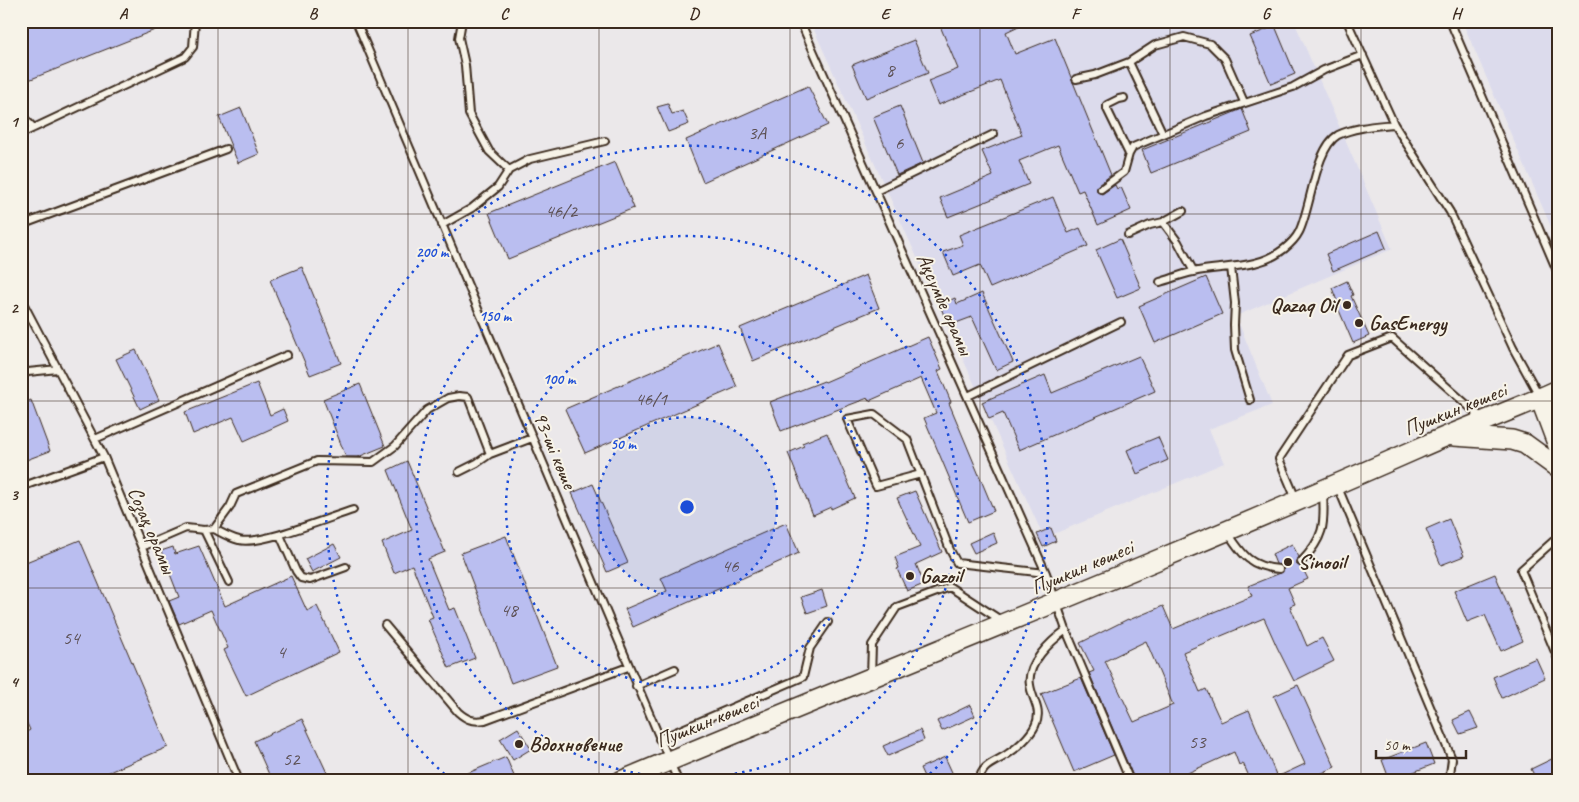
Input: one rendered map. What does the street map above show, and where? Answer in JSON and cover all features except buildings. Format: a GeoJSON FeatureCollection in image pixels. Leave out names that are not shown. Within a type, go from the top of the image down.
{"type":"FeatureCollection","features":[{"type":"Feature","properties":{"kind":"main road","name":"Пушкин көшесі"},"geometry":{"type":"LineString","coordinates":[[621,781],[1004,622],[1057,602],[1558,390]]}},
{"type":"Feature","properties":{"kind":"main road"},"geometry":{"type":"LineString","coordinates":[[1540,398],[1558,446]]}},
{"type":"Feature","properties":{"kind":"main road"},"geometry":{"type":"LineString","coordinates":[[1446,436],[1512,440],[1525,444],[1558,468]]}},
{"type":"Feature","properties":{"kind":"lane"},"geometry":{"type":"LineString","coordinates":[[21,134],[185,57],[193,47],[195,21]]}},
{"type":"Feature","properties":{"kind":"lane","name":"93-ші көше"},"geometry":{"type":"LineString","coordinates":[[356,21],[636,686],[678,781]]}},
{"type":"Feature","properties":{"kind":"lane"},"geometry":{"type":"LineString","coordinates":[[462,21],[459,38],[465,65],[469,114],[489,151],[509,170]]}},
{"type":"Feature","properties":{"kind":"lane","name":"Ақсүмбе орамы"},"geometry":{"type":"LineString","coordinates":[[800,21],[1046,573],[1066,630],[1130,781]]}},
{"type":"Feature","properties":{"kind":"lane"},"geometry":{"type":"LineString","coordinates":[[1347,21],[1394,124],[1450,212],[1512,348],[1540,398]]}},
{"type":"Feature","properties":{"kind":"lane"},"geometry":{"type":"LineString","coordinates":[[1450,21],[1558,273]]}},
{"type":"Feature","properties":{"kind":"lane"},"geometry":{"type":"LineString","coordinates":[[1076,79],[1094,75],[1129,62],[1155,45],[1184,37],[1210,44],[1225,60],[1244,102]]}},
{"type":"Feature","properties":{"kind":"lane"},"geometry":{"type":"LineString","coordinates":[[1101,189],[1124,172],[1133,147],[1244,102],[1293,87],[1324,70],[1363,56]]}},
{"type":"Feature","properties":{"kind":"lane"},"geometry":{"type":"LineString","coordinates":[[1129,62],[1163,134]]}},
{"type":"Feature","properties":{"kind":"lane"},"geometry":{"type":"LineString","coordinates":[[1124,98],[1107,105],[1107,109],[1129,154]]}},
{"type":"Feature","properties":{"kind":"lane"},"geometry":{"type":"LineString","coordinates":[[21,115],[34,128]]}},
{"type":"Feature","properties":{"kind":"lane"},"geometry":{"type":"LineString","coordinates":[[1160,282],[1194,272],[1263,262],[1284,249],[1298,234],[1326,146],[1337,136],[1352,130],[1394,124]]}},
{"type":"Feature","properties":{"kind":"lane"},"geometry":{"type":"LineString","coordinates":[[876,191],[994,134]]}},
{"type":"Feature","properties":{"kind":"lane"},"geometry":{"type":"LineString","coordinates":[[442,225],[472,208],[498,186],[509,170],[530,159],[605,141]]}},
{"type":"Feature","properties":{"kind":"lane"},"geometry":{"type":"LineString","coordinates":[[21,225],[226,149]]}},
{"type":"Feature","properties":{"kind":"lane"},"geometry":{"type":"LineString","coordinates":[[1128,235],[1150,225],[1163,222],[1183,211]]}},
{"type":"Feature","properties":{"kind":"lane"},"geometry":{"type":"LineString","coordinates":[[1163,222],[1178,242],[1194,272]]}},
{"type":"Feature","properties":{"kind":"lane"},"geometry":{"type":"LineString","coordinates":[[1231,267],[1235,303],[1235,350],[1250,400]]}},
{"type":"Feature","properties":{"kind":"lane","name":"Созақ орамы"},"geometry":{"type":"LineString","coordinates":[[21,299],[104,457],[239,781]]}},
{"type":"Feature","properties":{"kind":"lane"},"geometry":{"type":"LineString","coordinates":[[968,396],[1121,322]]}},
{"type":"Feature","properties":{"kind":"lane"},"geometry":{"type":"LineString","coordinates":[[1297,501],[1279,459],[1348,355],[1392,338],[1486,421]]}},
{"type":"Feature","properties":{"kind":"lane"},"geometry":{"type":"LineString","coordinates":[[95,439],[287,355]]}},
{"type":"Feature","properties":{"kind":"lane"},"geometry":{"type":"LineString","coordinates":[[21,376],[28,372],[58,369]]}},
{"type":"Feature","properties":{"kind":"lane"},"geometry":{"type":"LineString","coordinates":[[214,529],[236,494],[317,461],[373,462],[395,446],[427,410],[448,398],[468,397],[490,454]]}},
{"type":"Feature","properties":{"kind":"lane"},"geometry":{"type":"LineString","coordinates":[[921,474],[876,486],[847,419],[874,414],[907,439],[921,474],[950,550],[957,564],[1046,573]]}},
{"type":"Feature","properties":{"kind":"lane"},"geometry":{"type":"LineString","coordinates":[[459,472],[490,454],[532,438]]}},
{"type":"Feature","properties":{"kind":"lane"},"geometry":{"type":"LineString","coordinates":[[21,487],[104,457]]}},
{"type":"Feature","properties":{"kind":"lane"},"geometry":{"type":"LineString","coordinates":[[1301,562],[1319,538],[1325,517],[1329,487]]}},
{"type":"Feature","properties":{"kind":"lane"},"geometry":{"type":"LineString","coordinates":[[1329,487],[1452,759],[1452,768],[1446,781]]}},
{"type":"Feature","properties":{"kind":"lane"},"geometry":{"type":"LineString","coordinates":[[142,547],[186,528],[214,529],[239,541],[251,541],[280,535],[353,510]]}},
{"type":"Feature","properties":{"kind":"lane"},"geometry":{"type":"LineString","coordinates":[[204,530],[229,582]]}},
{"type":"Feature","properties":{"kind":"lane"},"geometry":{"type":"LineString","coordinates":[[1226,530],[1241,552],[1254,564],[1265,568],[1279,569]]}},
{"type":"Feature","properties":{"kind":"lane"},"geometry":{"type":"LineString","coordinates":[[280,535],[301,578],[310,580],[346,567]]}},
{"type":"Feature","properties":{"kind":"lane"},"geometry":{"type":"LineString","coordinates":[[1558,537],[1521,570],[1558,659]]}},
{"type":"Feature","properties":{"kind":"lane"},"geometry":{"type":"LineString","coordinates":[[871,677],[872,645],[898,607],[950,587],[1004,622]]}},
{"type":"Feature","properties":{"kind":"lane"},"geometry":{"type":"LineString","coordinates":[[659,740],[802,677],[810,648],[828,622]]}},
{"type":"Feature","properties":{"kind":"lane"},"geometry":{"type":"LineString","coordinates":[[385,625],[458,712],[466,719],[475,722],[485,720],[628,667]]}},
{"type":"Feature","properties":{"kind":"lane"},"geometry":{"type":"LineString","coordinates":[[979,781],[980,774],[985,766],[1009,753],[1035,726],[1038,717],[1038,707],[1030,686],[1029,675],[1044,649],[1054,638],[1066,630]]}},
{"type":"Feature","properties":{"kind":"lane"},"geometry":{"type":"LineString","coordinates":[[636,686],[675,669]]}},
{"type":"Feature","properties":{"kind":"shaded area"},"geometry":{"type":"Polygon","coordinates":[[[810,21],[1294,21],[1392,249],[1236,316],[1272,405],[1209,429],[1224,463],[1044,538],[810,21]]]}},
{"type":"Feature","properties":{"kind":"shaded area"},"geometry":{"type":"Polygon","coordinates":[[[1462,21],[1558,21],[1558,243],[1462,21]]]}},
{"type":"Feature","properties":{"kind":"place","name":"Qazaq Oil"},"geometry":{"type":"Point","coordinates":[1347,305]}},
{"type":"Feature","properties":{"kind":"place","name":"GasEnergy"},"geometry":{"type":"Point","coordinates":[1359,323]}},
{"type":"Feature","properties":{"kind":"place","name":"Sinooil"},"geometry":{"type":"Point","coordinates":[1288,562]}},
{"type":"Feature","properties":{"kind":"place","name":"Gazoil"},"geometry":{"type":"Point","coordinates":[910,576]}},
{"type":"Feature","properties":{"kind":"place","name":"Вдохновение"},"geometry":{"type":"Point","coordinates":[519,744]}}]}
